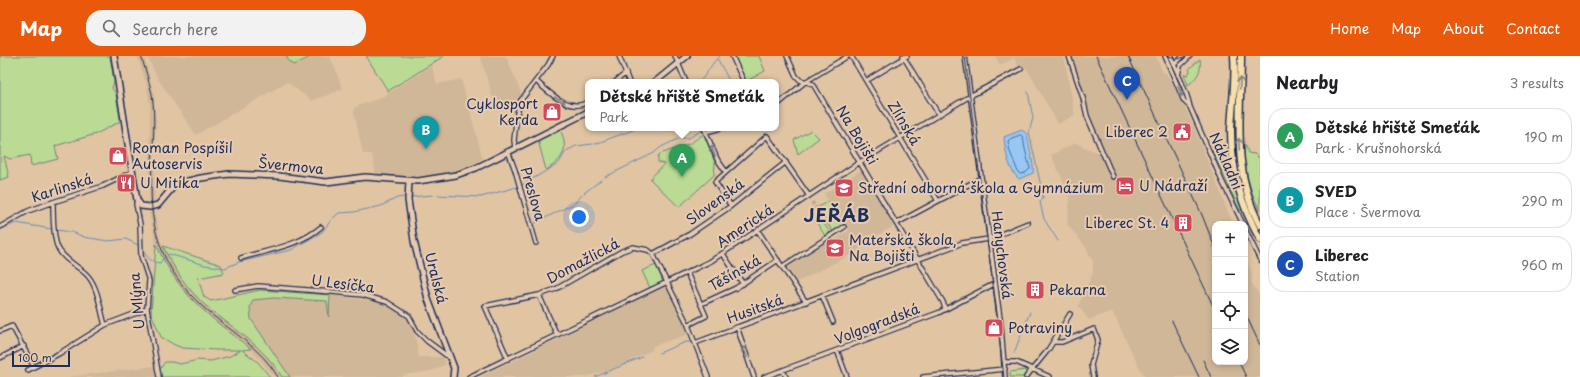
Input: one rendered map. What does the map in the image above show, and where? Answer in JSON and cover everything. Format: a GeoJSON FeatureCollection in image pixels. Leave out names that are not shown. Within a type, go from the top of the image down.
{"type":"FeatureCollection","features":[{"type":"Feature","properties":{"kind":"highway"},"geometry":{"type":"LineString","coordinates":[[1234,56],[1232,129],[1233,160],[1236,179],[1243,202],[1250,221],[1260,239]]}},
{"type":"Feature","properties":{"kind":"highway"},"geometry":{"type":"LineString","coordinates":[[1241,56],[1238,142],[1244,181],[1250,204],[1260,225]]}},
{"type":"Feature","properties":{"kind":"highway"},"geometry":{"type":"LineString","coordinates":[[1244,181],[1260,216]]}},
{"type":"Feature","properties":{"kind":"street"},"geometry":{"type":"LineString","coordinates":[[114,56],[137,200]]}},
{"type":"Feature","properties":{"kind":"street"},"geometry":{"type":"LineString","coordinates":[[515,148],[514,140],[516,113],[521,100],[548,65],[553,56]]}},
{"type":"Feature","properties":{"kind":"street"},"geometry":{"type":"LineString","coordinates":[[619,56],[628,79]]}},
{"type":"Feature","properties":{"kind":"street"},"geometry":{"type":"LineString","coordinates":[[674,56],[685,79]]}},
{"type":"Feature","properties":{"kind":"street"},"geometry":{"type":"LineString","coordinates":[[659,79],[688,56]]}},
{"type":"Feature","properties":{"kind":"street"},"geometry":{"type":"LineString","coordinates":[[732,56],[743,79]]}},
{"type":"Feature","properties":{"kind":"street","name":"Na Bojišti"},"geometry":{"type":"LineString","coordinates":[[787,56],[796,76],[800,80],[814,84],[919,260],[943,302],[945,309]]}},
{"type":"Feature","properties":{"kind":"street"},"geometry":{"type":"LineString","coordinates":[[779,104],[806,82],[848,56]]}},
{"type":"Feature","properties":{"kind":"street","name":"Zlínská"},"geometry":{"type":"LineString","coordinates":[[851,56],[938,202]]}},
{"type":"Feature","properties":{"kind":"street","name":"Hanychovská"},"geometry":{"type":"LineString","coordinates":[[965,56],[994,284],[1001,326],[1005,377]]}},
{"type":"Feature","properties":{"kind":"street"},"geometry":{"type":"LineString","coordinates":[[1069,56],[1084,98],[1087,115],[1113,177]]}},
{"type":"Feature","properties":{"kind":"street","name":"Nákladní"},"geometry":{"type":"LineString","coordinates":[[1165,56],[1184,101],[1190,107]]}},
{"type":"Feature","properties":{"kind":"street"},"geometry":{"type":"LineString","coordinates":[[1172,73],[1177,56]]}},
{"type":"Feature","properties":{"kind":"street","name":"Nákladní"},"geometry":{"type":"LineString","coordinates":[[1177,56],[1174,65],[1189,99],[1190,107],[1222,181],[1242,221]]}},
{"type":"Feature","properties":{"kind":"street"},"geometry":{"type":"LineString","coordinates":[[1178,75],[1179,68],[1190,56]]}},
{"type":"Feature","properties":{"kind":"street"},"geometry":{"type":"LineString","coordinates":[[866,81],[905,57],[939,115]]}},
{"type":"Feature","properties":{"kind":"street"},"geometry":{"type":"LineString","coordinates":[[1168,61],[1174,65],[1182,64]]}},
{"type":"Feature","properties":{"kind":"street","name":"Americká"},"geometry":{"type":"LineString","coordinates":[[469,377],[711,261],[860,162],[970,96],[1021,69]]}},
{"type":"Feature","properties":{"kind":"street"},"geometry":{"type":"LineString","coordinates":[[619,79],[626,73]]}},
{"type":"Feature","properties":{"kind":"street"},"geometry":{"type":"LineString","coordinates":[[536,81],[551,94],[568,104],[578,106],[585,104]]}},
{"type":"Feature","properties":{"kind":"street","name":"Švermova"},"geometry":{"type":"LineString","coordinates":[[137,200],[141,206],[154,207],[164,199],[174,186],[180,183],[229,174],[279,176],[326,182],[365,177],[409,181],[431,180],[459,174],[585,113]]}},
{"type":"Feature","properties":{"kind":"street"},"geometry":{"type":"LineString","coordinates":[[705,131],[717,159],[726,172]]}},
{"type":"Feature","properties":{"kind":"street"},"geometry":{"type":"LineString","coordinates":[[731,206],[715,182],[767,136],[809,196]]}},
{"type":"Feature","properties":{"kind":"street","name":"Preslova"},"geometry":{"type":"LineString","coordinates":[[508,151],[536,243]]}},
{"type":"Feature","properties":{"kind":"street","name":"Slovenská"},"geometry":{"type":"LineString","coordinates":[[653,254],[690,234],[731,206],[786,162]]}},
{"type":"Feature","properties":{"kind":"street","name":"Karlinská"},"geometry":{"type":"LineString","coordinates":[[0,227],[28,211],[103,186],[132,172]]}},
{"type":"Feature","properties":{"kind":"street"},"geometry":{"type":"LineString","coordinates":[[897,224],[981,178]]}},
{"type":"Feature","properties":{"kind":"street","name":"Uralská"},"geometry":{"type":"LineString","coordinates":[[409,181],[408,200],[414,241],[428,299],[454,368],[453,377]]}},
{"type":"Feature","properties":{"kind":"street","name":"U Mlýna"},"geometry":{"type":"LineString","coordinates":[[137,200],[140,246],[149,281],[147,309],[159,377]]}},
{"type":"Feature","properties":{"kind":"street"},"geometry":{"type":"LineString","coordinates":[[53,202],[54,229],[58,248],[73,264],[86,274],[94,287],[105,324]]}},
{"type":"Feature","properties":{"kind":"street","name":"Husitská"},"geometry":{"type":"LineString","coordinates":[[695,342],[962,243],[989,238],[1028,223]]}},
{"type":"Feature","properties":{"kind":"street"},"geometry":{"type":"LineString","coordinates":[[241,258],[278,249],[314,233],[321,227]]}},
{"type":"Feature","properties":{"kind":"street"},"geometry":{"type":"LineString","coordinates":[[783,266],[844,227]]}},
{"type":"Feature","properties":{"kind":"street"},"geometry":{"type":"LineString","coordinates":[[758,231],[806,302]]}},
{"type":"Feature","properties":{"kind":"street"},"geometry":{"type":"LineString","coordinates":[[1248,235],[1260,260]]}},
{"type":"Feature","properties":{"kind":"street","name":"Domažlická"},"geometry":{"type":"LineString","coordinates":[[508,359],[485,306],[539,295],[556,289],[622,251],[633,247],[648,250],[653,254]]}},
{"type":"Feature","properties":{"kind":"street"},"geometry":{"type":"LineString","coordinates":[[653,254],[688,325],[708,377]]}},
{"type":"Feature","properties":{"kind":"street"},"geometry":{"type":"LineString","coordinates":[[723,254],[743,284]]}},
{"type":"Feature","properties":{"kind":"street","name":"Těšínská"},"geometry":{"type":"LineString","coordinates":[[701,304],[743,284],[778,260]]}},
{"type":"Feature","properties":{"kind":"street"},"geometry":{"type":"LineString","coordinates":[[687,273],[706,316],[688,325]]}},
{"type":"Feature","properties":{"kind":"street","name":"Volgogradská"},"geometry":{"type":"LineString","coordinates":[[764,377],[945,309],[994,284]]}},
{"type":"Feature","properties":{"kind":"street","name":"U Lesíčka"},"geometry":{"type":"LineString","coordinates":[[235,290],[258,286],[363,295],[387,302],[409,316],[417,331],[427,341],[450,358]]}},
{"type":"Feature","properties":{"kind":"street","name":"Domažlická"},"geometry":{"type":"LineString","coordinates":[[539,295],[557,335]]}},
{"type":"Feature","properties":{"kind":"street"},"geometry":{"type":"LineString","coordinates":[[822,295],[833,322]]}},
{"type":"Feature","properties":{"kind":"street"},"geometry":{"type":"LineString","coordinates":[[28,370],[60,353],[105,324],[147,309]]}},
{"type":"Feature","properties":{"kind":"street"},"geometry":{"type":"LineString","coordinates":[[1026,377],[1053,342],[1070,314]]}},
{"type":"Feature","properties":{"kind":"street"},"geometry":{"type":"LineString","coordinates":[[10,322],[34,366]]}},
{"type":"Feature","properties":{"kind":"street"},"geometry":{"type":"LineString","coordinates":[[0,331],[12,326]]}},
{"type":"Feature","properties":{"kind":"street"},"geometry":{"type":"LineString","coordinates":[[736,327],[754,377]]}},
{"type":"Feature","properties":{"kind":"street"},"geometry":{"type":"LineString","coordinates":[[1053,342],[1062,342],[1094,329],[1098,340],[1091,365],[1093,377]]}},
{"type":"Feature","properties":{"kind":"street"},"geometry":{"type":"LineString","coordinates":[[0,358],[24,346]]}},
{"type":"Feature","properties":{"kind":"street"},"geometry":{"type":"LineString","coordinates":[[837,350],[847,377]]}},
{"type":"Feature","properties":{"kind":"street"},"geometry":{"type":"LineString","coordinates":[[1004,362],[1016,362],[1050,377]]}},
{"type":"Feature","properties":{"kind":"street"},"geometry":{"type":"LineString","coordinates":[[923,377],[1005,369]]}},
{"type":"Feature","properties":{"kind":"street"},"geometry":{"type":"LineString","coordinates":[[784,370],[786,377]]}},
{"type":"Feature","properties":{"kind":"shaded area"},"geometry":{"type":"Polygon","coordinates":[[[137,56],[144,56],[154,94],[156,119],[154,184],[155,211],[161,242],[183,281],[206,305],[255,345],[273,364],[282,377],[275,377],[251,349],[196,305],[172,276],[161,256],[156,244],[149,212],[150,106],[146,82],[137,56]]]}},
{"type":"Feature","properties":{"kind":"shaded area"},"geometry":{"type":"Polygon","coordinates":[[[147,56],[286,56],[290,63],[294,65],[312,56],[330,56],[343,89],[312,101],[287,82],[196,135],[158,79],[147,56]]]}},
{"type":"Feature","properties":{"kind":"shaded area"},"geometry":{"type":"Polygon","coordinates":[[[480,56],[506,56],[521,93],[516,104],[497,111],[480,56]]]}},
{"type":"Feature","properties":{"kind":"shaded area"},"geometry":{"type":"Polygon","coordinates":[[[995,56],[1064,56],[1075,115],[1058,124],[1027,69],[1018,66],[1014,58],[1000,65],[995,56]]]}},
{"type":"Feature","properties":{"kind":"shaded area"},"geometry":{"type":"Polygon","coordinates":[[[1072,56],[1156,56],[1163,73],[1166,73],[1183,103],[1232,221],[1212,221],[1212,365],[1248,365],[1248,264],[1252,275],[1251,282],[1260,296],[1260,377],[1146,377],[1140,369],[1112,311],[1089,320],[1078,306],[1093,273],[1093,262],[1085,246],[1067,224],[1070,200],[1066,187],[1051,155],[1075,143],[1101,154],[1106,159],[1093,126],[1072,56]]]}},
{"type":"Feature","properties":{"kind":"shaded area"},"geometry":{"type":"Polygon","coordinates":[[[432,65],[437,84],[461,79],[483,159],[461,171],[446,175],[414,176],[408,178],[376,175],[372,154],[363,154],[354,112],[355,107],[382,97],[432,65]]]}},
{"type":"Feature","properties":{"kind":"shaded area"},"geometry":{"type":"Polygon","coordinates":[[[861,170],[894,226],[859,246],[860,250],[797,282],[787,267],[825,242],[827,245],[849,230],[846,224],[844,225],[824,194],[861,170]]]}},
{"type":"Feature","properties":{"kind":"shaded area"},"geometry":{"type":"Polygon","coordinates":[[[665,286],[689,334],[653,346],[652,350],[610,370],[585,377],[480,377],[665,286]]]}},
{"type":"Feature","properties":{"kind":"shaded area"},"geometry":{"type":"Polygon","coordinates":[[[330,295],[378,302],[394,308],[406,317],[415,335],[419,357],[443,357],[446,364],[432,371],[403,375],[403,377],[290,377],[251,319],[250,307],[253,299],[274,298],[327,301],[329,314],[330,295]]]}},
{"type":"Feature","properties":{"kind":"shaded area"},"geometry":{"type":"Polygon","coordinates":[[[155,366],[157,377],[66,377],[155,366]]]}},
{"type":"Feature","properties":{"kind":"green space"},"geometry":{"type":"Polygon","coordinates":[[[0,56],[110,56],[114,82],[112,88],[116,94],[120,119],[119,122],[96,134],[55,146],[58,159],[31,166],[30,155],[10,159],[4,156],[9,177],[0,180],[0,56]]]}},
{"type":"Feature","properties":{"kind":"green space"},"geometry":{"type":"Polygon","coordinates":[[[286,56],[312,56],[294,65],[290,63],[286,56]]]}},
{"type":"Feature","properties":{"kind":"green space"},"geometry":{"type":"Polygon","coordinates":[[[366,56],[444,56],[388,91],[366,56]]]}},
{"type":"Feature","properties":{"kind":"green space"},"geometry":{"type":"Polygon","coordinates":[[[733,56],[759,56],[765,71],[750,79],[744,79],[733,56]]]}},
{"type":"Feature","properties":{"kind":"green space"},"geometry":{"type":"Polygon","coordinates":[[[1200,59],[1198,74],[1188,85],[1184,74],[1188,75],[1190,71],[1189,69],[1200,59]]]}},
{"type":"Feature","properties":{"kind":"green space"},"geometry":{"type":"Polygon","coordinates":[[[1236,104],[1235,137],[1238,166],[1244,194],[1253,220],[1247,207],[1236,164],[1233,134],[1236,104]]]}},
{"type":"Feature","properties":{"kind":"green space"},"geometry":{"type":"Polygon","coordinates":[[[560,129],[564,142],[563,153],[557,162],[546,170],[538,140],[560,129]]]}},
{"type":"Feature","properties":{"kind":"green space"},"geometry":{"type":"Polygon","coordinates":[[[811,130],[819,138],[798,154],[794,140],[811,130]]]}},
{"type":"Feature","properties":{"kind":"green space"},"geometry":{"type":"Polygon","coordinates":[[[704,134],[715,163],[714,175],[679,207],[650,179],[664,164],[658,162],[658,156],[660,154],[689,144],[704,134]]]}},
{"type":"Feature","properties":{"kind":"green space"},"geometry":{"type":"Polygon","coordinates":[[[1244,145],[1246,146],[1248,153],[1255,154],[1260,159],[1260,210],[1248,179],[1244,145]]]}},
{"type":"Feature","properties":{"kind":"green space"},"geometry":{"type":"Polygon","coordinates":[[[1219,149],[1223,159],[1227,160],[1230,176],[1242,208],[1240,211],[1212,150],[1219,149]]]}},
{"type":"Feature","properties":{"kind":"green space"},"geometry":{"type":"Polygon","coordinates":[[[828,201],[844,225],[833,232],[817,208],[828,201]]]}},
{"type":"Feature","properties":{"kind":"green space"},"geometry":{"type":"Polygon","coordinates":[[[817,212],[830,233],[825,236],[812,215],[817,212]]]}},
{"type":"Feature","properties":{"kind":"green space"},"geometry":{"type":"Polygon","coordinates":[[[156,244],[174,278],[185,291],[208,315],[251,349],[242,350],[258,362],[270,377],[161,377],[160,369],[165,362],[180,364],[198,360],[211,361],[230,356],[241,350],[182,348],[161,337],[151,313],[156,244]]]}},
{"type":"Feature","properties":{"kind":"green space"},"geometry":{"type":"Polygon","coordinates":[[[163,246],[221,265],[224,273],[198,278],[204,297],[211,301],[260,290],[330,295],[329,317],[327,301],[274,298],[253,300],[250,307],[251,319],[290,377],[282,377],[275,366],[257,347],[206,306],[193,293],[172,263],[163,246]]]}},
{"type":"Feature","properties":{"kind":"green space"},"geometry":{"type":"Polygon","coordinates":[[[656,265],[663,282],[650,288],[642,271],[656,265]]]}},
{"type":"Feature","properties":{"kind":"green space"},"geometry":{"type":"Polygon","coordinates":[[[1026,370],[1027,373],[1024,377],[1010,377],[1010,372],[1026,370]]]}},
{"type":"Feature","properties":{"kind":"water"},"geometry":{"type":"Polygon","coordinates":[[[1022,130],[1027,134],[1033,173],[1019,179],[1010,166],[1005,148],[1004,137],[1022,130]]]}},
{"type":"Feature","properties":{"kind":"waterway"},"geometry":{"type":"LineString","coordinates":[[702,79],[720,56]]}},
{"type":"Feature","properties":{"kind":"waterway"},"geometry":{"type":"LineString","coordinates":[[717,58],[728,79]]}},
{"type":"Feature","properties":{"kind":"waterway"},"geometry":{"type":"LineString","coordinates":[[1028,92],[1033,118],[1029,132],[1043,198],[1040,202],[1044,219],[1058,241]]}},
{"type":"Feature","properties":{"kind":"waterway"},"geometry":{"type":"LineString","coordinates":[[595,144],[630,131]]}},
{"type":"Feature","properties":{"kind":"waterway"},"geometry":{"type":"LineString","coordinates":[[605,177],[654,153],[661,147],[680,138],[689,138],[700,131]]}},
{"type":"Feature","properties":{"kind":"waterway"},"geometry":{"type":"LineString","coordinates":[[559,163],[566,151],[576,146],[593,144]]}},
{"type":"Feature","properties":{"kind":"waterway"},"geometry":{"type":"LineString","coordinates":[[522,185],[558,164]]}},
{"type":"Feature","properties":{"kind":"waterway"},"geometry":{"type":"LineString","coordinates":[[584,193],[601,180]]}},
{"type":"Feature","properties":{"kind":"waterway"},"geometry":{"type":"LineString","coordinates":[[437,195],[481,197],[517,187]]}},
{"type":"Feature","properties":{"kind":"waterway"},"geometry":{"type":"LineString","coordinates":[[411,197],[433,195]]}},
{"type":"Feature","properties":{"kind":"waterway"},"geometry":{"type":"LineString","coordinates":[[533,224],[575,203],[582,195]]}},
{"type":"Feature","properties":{"kind":"waterway"},"geometry":{"type":"LineString","coordinates":[[167,256],[169,254],[205,265],[225,268],[239,262],[291,250],[322,232],[332,219],[339,213],[354,212],[381,206],[397,198],[404,197]]}},
{"type":"Feature","properties":{"kind":"waterway"},"geometry":{"type":"LineString","coordinates":[[0,230],[16,223],[52,229]]}},
{"type":"Feature","properties":{"kind":"waterway"},"geometry":{"type":"LineString","coordinates":[[56,230],[72,232],[84,237],[108,241],[126,239],[140,246]]}},
{"type":"Feature","properties":{"kind":"waterway"},"geometry":{"type":"LineString","coordinates":[[143,250],[154,262],[160,263],[164,257]]}},
{"type":"Feature","properties":{"kind":"waterway"},"geometry":{"type":"LineString","coordinates":[[1014,353],[1030,312]]}},
{"type":"Feature","properties":{"kind":"waterway"},"geometry":{"type":"LineString","coordinates":[[659,353],[686,342],[691,342],[694,346]]}},
{"type":"Feature","properties":{"kind":"waterway"},"geometry":{"type":"LineString","coordinates":[[595,377],[642,357]]}},
{"type":"Feature","properties":{"kind":"tunnel"},"geometry":{"type":"LineString","coordinates":[[812,202],[816,208]]}},
{"type":"Feature","properties":{"kind":"tram line"},"geometry":{"type":"LineString","coordinates":[[965,56],[1004,377]]}},
{"type":"Feature","properties":{"kind":"tram line"},"geometry":{"type":"LineString","coordinates":[[1169,56],[1178,59],[1187,56]]}},
{"type":"Feature","properties":{"kind":"railway"},"geometry":{"type":"LineString","coordinates":[[141,56],[152,94],[154,112],[151,187],[152,206],[154,224],[162,251],[171,269],[189,293],[203,307],[244,339],[263,357],[278,377]]}},
{"type":"Feature","properties":{"kind":"railway"},"geometry":{"type":"LineString","coordinates":[[1096,56],[1212,304]]}},
{"type":"Feature","properties":{"kind":"railway"},"geometry":{"type":"LineString","coordinates":[[1128,56],[1202,215],[1212,240]]}},
{"type":"Feature","properties":{"kind":"railway"},"geometry":{"type":"LineString","coordinates":[[1248,319],[1260,345]]}},
{"type":"Feature","properties":{"kind":"railway"},"geometry":{"type":"LineString","coordinates":[[1172,321],[1199,377]]}},
{"type":"Feature","properties":{"kind":"railway"},"geometry":{"type":"LineString","coordinates":[[1203,360],[1211,377]]}},
{"type":"Feature","properties":{"kind":"railway"},"geometry":{"type":"LineString","coordinates":[[1240,365],[1246,377]]}},
{"type":"Feature","properties":{"kind":"place","name":"Liberec"},"geometry":{"type":"Point","coordinates":[1127,100]}},
{"type":"Feature","properties":{"kind":"place","name":"Cyklosport Kerda"},"geometry":{"type":"Point","coordinates":[552,112]}},
{"type":"Feature","properties":{"kind":"place","name":"Liberec 2"},"geometry":{"type":"Point","coordinates":[1182,132]}},
{"type":"Feature","properties":{"kind":"place","name":"SVED"},"geometry":{"type":"Point","coordinates":[426,149]}},
{"type":"Feature","properties":{"kind":"place","name":"Roman Pospíšil Autoservis"},"geometry":{"type":"Point","coordinates":[118,156]}},
{"type":"Feature","properties":{"kind":"place","name":"Dětské hřiště Smeťák"},"geometry":{"type":"Point","coordinates":[682,177]}},
{"type":"Feature","properties":{"kind":"place","name":"U Mitíka"},"geometry":{"type":"Point","coordinates":[126,183]}},
{"type":"Feature","properties":{"kind":"place","name":"U Nádraží"},"geometry":{"type":"Point","coordinates":[1125,186]}},
{"type":"Feature","properties":{"kind":"place","name":"Střední odborná škola a Gymnázium"},"geometry":{"type":"Point","coordinates":[844,188]}},
{"type":"Feature","properties":{"kind":"place","name":"Liberec St. 4"},"geometry":{"type":"Point","coordinates":[1183,223]}},
{"type":"Feature","properties":{"kind":"place","name":"Mateřská škola, Na Bojišti"},"geometry":{"type":"Point","coordinates":[835,248]}},
{"type":"Feature","properties":{"kind":"place","name":"Pekarna"},"geometry":{"type":"Point","coordinates":[1035,290]}},
{"type":"Feature","properties":{"kind":"place","name":"Potraviny"},"geometry":{"type":"Point","coordinates":[994,328]}},
{"type":"Feature","properties":{"kind":"district","name":"JEŘÁB"},"geometry":{"type":"Point","coordinates":[837,216]}}]}
